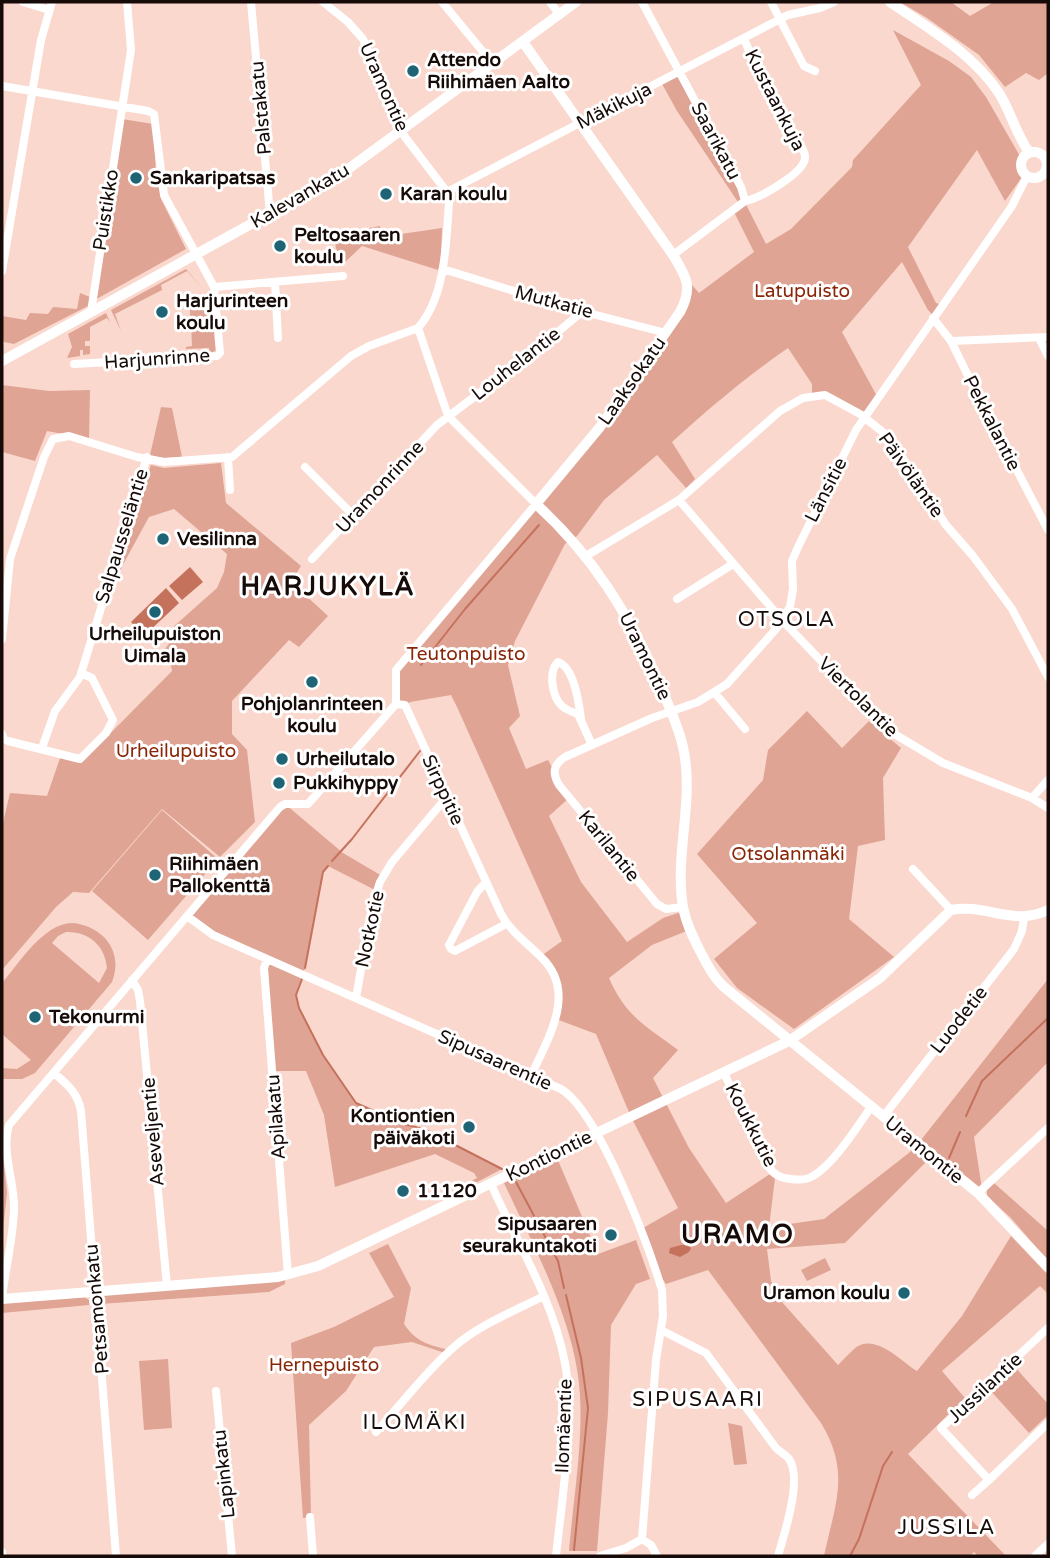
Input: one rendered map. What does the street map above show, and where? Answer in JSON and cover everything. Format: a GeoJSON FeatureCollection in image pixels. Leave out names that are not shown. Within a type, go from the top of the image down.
{"type":"FeatureCollection","features":[{"type":"Feature","properties":{"kind":"street"},"geometry":{"type":"LineString","coordinates":[[2,271],[41,40],[51,6],[23,2]]}},
{"type":"Feature","properties":{"kind":"street","name":"Puistikko"},"geometry":{"type":"LineString","coordinates":[[91,312],[131,50],[127,2]]}},
{"type":"Feature","properties":{"kind":"street","name":"Palstakatu"},"geometry":{"type":"LineString","coordinates":[[251,2],[270,214]]}},
{"type":"Feature","properties":{"kind":"street","name":"Uramontie"},"geometry":{"type":"LineString","coordinates":[[323,2],[348,22],[363,39],[402,131],[447,192]]}},
{"type":"Feature","properties":{"kind":"street"},"geometry":{"type":"LineString","coordinates":[[442,2],[493,64]]}},
{"type":"Feature","properties":{"kind":"street"},"geometry":{"type":"LineString","coordinates":[[551,2],[560,15]]}},
{"type":"Feature","properties":{"kind":"street","name":"Kalevankatu"},"geometry":{"type":"LineString","coordinates":[[3,360],[341,175],[576,2]]}},
{"type":"Feature","properties":{"kind":"street","name":"Saarikatu"},"geometry":{"type":"LineString","coordinates":[[642,2],[741,187],[745,201],[673,256]]}},
{"type":"Feature","properties":{"kind":"street"},"geometry":{"type":"LineString","coordinates":[[771,2],[804,66],[815,71]]}},
{"type":"Feature","properties":{"kind":"street","name":"Mäkikuja"},"geometry":{"type":"LineString","coordinates":[[447,192],[788,15],[834,2]]}},
{"type":"Feature","properties":{"kind":"street"},"geometry":{"type":"LineString","coordinates":[[890,2],[956,47],[978,66],[1001,96],[1028,152]]}},
{"type":"Feature","properties":{"kind":"street","name":"Kustaankuja"},"geometry":{"type":"LineString","coordinates":[[744,38],[778,114],[804,151],[804,162],[782,183],[745,201]]}},
{"type":"Feature","properties":{"kind":"street","name":"Laaksokatu"},"geometry":{"type":"LineString","coordinates":[[396,704],[396,670],[600,427],[680,312],[688,294],[685,277],[673,256],[523,42]]}},
{"type":"Feature","properties":{"kind":"street"},"geometry":{"type":"LineString","coordinates":[[2,86],[154,114],[164,194],[196,255]]}},
{"type":"Feature","properties":{"kind":"street"},"geometry":{"type":"LineString","coordinates":[[1037,151],[1047,156],[1045,179],[1027,176],[1020,166],[1022,158],[1028,152],[1037,151]]}},
{"type":"Feature","properties":{"kind":"street","name":"Länsitie"},"geometry":{"type":"LineString","coordinates":[[557,763],[565,757],[698,702],[715,692],[741,669],[776,629],[793,599],[792,561],[797,547],[865,417],[1012,206],[1027,176]]}},
{"type":"Feature","properties":{"kind":"street"},"geometry":{"type":"LineString","coordinates":[[230,490],[228,457],[232,457],[262,433],[351,356],[369,346],[418,328],[426,318],[443,270],[449,202],[447,192]]}},
{"type":"Feature","properties":{"kind":"street","name":"Harjunrinne"},"geometry":{"type":"LineString","coordinates":[[74,364],[217,356],[220,353],[214,288],[196,255]]}},
{"type":"Feature","properties":{"kind":"street","name":"Mutkatie"},"geometry":{"type":"LineString","coordinates":[[443,270],[666,333]]}},
{"type":"Feature","properties":{"kind":"street"},"geometry":{"type":"LineString","coordinates":[[214,288],[342,276]]}},
{"type":"Feature","properties":{"kind":"street"},"geometry":{"type":"LineString","coordinates":[[275,282],[278,338]]}},
{"type":"Feature","properties":{"kind":"street","name":"Louhelantie"},"geometry":{"type":"LineString","coordinates":[[448,416],[535,351],[583,311]]}},
{"type":"Feature","properties":{"kind":"street","name":"Pekkalantie"},"geometry":{"type":"LineString","coordinates":[[933,318],[951,341],[1048,530]]}},
{"type":"Feature","properties":{"kind":"street","name":"Uramontie"},"geometry":{"type":"LineString","coordinates":[[418,328],[448,416],[586,556],[631,623],[671,711],[683,747],[686,770],[681,885],[683,907],[689,930],[720,983],[978,1193],[1048,1267]]}},
{"type":"Feature","properties":{"kind":"street"},"geometry":{"type":"LineString","coordinates":[[951,341],[1044,337],[1048,356]]}},
{"type":"Feature","properties":{"kind":"street","name":"Päivöläntie"},"geometry":{"type":"LineString","coordinates":[[586,556],[680,500],[794,402],[825,395],[865,417],[892,441],[946,525],[1009,604],[1048,677]]}},
{"type":"Feature","properties":{"kind":"street","name":"Uramonrinne"},"geometry":{"type":"LineString","coordinates":[[312,559],[448,416]]}},
{"type":"Feature","properties":{"kind":"street"},"geometry":{"type":"LineString","coordinates":[[2,639],[6,558],[53,439],[69,436],[137,457],[147,457]]}},
{"type":"Feature","properties":{"kind":"street","name":"Salpausseläntie"},"geometry":{"type":"LineString","coordinates":[[42,748],[55,711],[76,685],[81,673],[147,457],[164,462],[228,457]]}},
{"type":"Feature","properties":{"kind":"street"},"geometry":{"type":"LineString","coordinates":[[305,467],[353,515]]}},
{"type":"Feature","properties":{"kind":"street","name":"Viertolantie"},"geometry":{"type":"LineString","coordinates":[[680,500],[782,620],[887,730],[943,763],[1032,798],[1048,808]]}},
{"type":"Feature","properties":{"kind":"street"},"geometry":{"type":"LineString","coordinates":[[677,599],[733,564]]}},
{"type":"Feature","properties":{"kind":"street"},"geometry":{"type":"LineString","coordinates":[[581,719],[570,674],[564,664],[558,662],[552,672],[557,699],[564,708],[578,714],[593,745]]}},
{"type":"Feature","properties":{"kind":"street"},"geometry":{"type":"LineString","coordinates":[[2,738],[80,759],[112,723],[92,678],[81,673]]}},
{"type":"Feature","properties":{"kind":"street"},"geometry":{"type":"LineString","coordinates":[[715,692],[745,729]]}},
{"type":"Feature","properties":{"kind":"street"},"geometry":{"type":"LineString","coordinates":[[2,1299],[14,1205],[7,1132],[15,1116],[280,807],[285,804],[308,804],[396,704]]}},
{"type":"Feature","properties":{"kind":"street","name":"Sirppitie"},"geometry":{"type":"LineString","coordinates":[[396,704],[405,705],[506,923],[547,963],[559,984],[558,1014],[531,1076]]}},
{"type":"Feature","properties":{"kind":"street","name":"Karilantie"},"geometry":{"type":"LineString","coordinates":[[557,763],[553,772],[559,785],[657,904],[666,909],[683,907]]}},
{"type":"Feature","properties":{"kind":"street"},"geometry":{"type":"LineString","coordinates":[[1032,798],[1048,780]]}},
{"type":"Feature","properties":{"kind":"street","name":"Notkotie"},"geometry":{"type":"LineString","coordinates":[[356,998],[372,907],[380,882],[392,862],[446,798]]}},
{"type":"Feature","properties":{"kind":"street"},"geometry":{"type":"LineString","coordinates":[[913,869],[951,910],[967,908],[1024,918],[1048,910]]}},
{"type":"Feature","properties":{"kind":"street"},"geometry":{"type":"LineString","coordinates":[[486,882],[477,892],[449,945],[455,951],[506,923]]}},
{"type":"Feature","properties":{"kind":"street","name":"Kontiontie"},"geometry":{"type":"LineString","coordinates":[[2,1299],[288,1275],[344,1255],[789,1041],[880,978],[951,910]]}},
{"type":"Feature","properties":{"kind":"street","name":"Sipusaarentie"},"geometry":{"type":"LineString","coordinates":[[187,916],[213,935],[569,1093],[604,1142],[658,1278],[663,1307],[649,1432],[642,1539]]}},
{"type":"Feature","properties":{"kind":"street","name":"Luodetie"},"geometry":{"type":"LineString","coordinates":[[883,1117],[1014,948],[1022,932],[1024,918]]}},
{"type":"Feature","properties":{"kind":"street","name":"Apilakatu"},"geometry":{"type":"LineString","coordinates":[[267,959],[264,968],[288,1275]]}},
{"type":"Feature","properties":{"kind":"street","name":"Aseveljentie"},"geometry":{"type":"LineString","coordinates":[[132,980],[140,1001],[167,1286]]}},
{"type":"Feature","properties":{"kind":"street","name":"Petsamonkatu"},"geometry":{"type":"LineString","coordinates":[[54,1073],[73,1090],[80,1103],[116,1556]]}},
{"type":"Feature","properties":{"kind":"street","name":"Koukkutie"},"geometry":{"type":"LineString","coordinates":[[724,1073],[768,1166],[782,1178],[797,1180],[814,1176],[830,1161],[871,1107]]}},
{"type":"Feature","properties":{"kind":"street"},"geometry":{"type":"LineString","coordinates":[[978,1193],[1048,1128]]}},
{"type":"Feature","properties":{"kind":"street","name":"Ilomäentie"},"geometry":{"type":"LineString","coordinates":[[491,1184],[544,1296],[561,1346],[567,1378],[567,1436],[556,1556]]}},
{"type":"Feature","properties":{"kind":"street"},"geometry":{"type":"LineString","coordinates":[[376,1432],[455,1345],[544,1296]]}},
{"type":"Feature","properties":{"kind":"street","name":"Jussilantie"},"geometry":{"type":"LineString","coordinates":[[989,1480],[941,1428],[1048,1328]]}},
{"type":"Feature","properties":{"kind":"street"},"geometry":{"type":"LineString","coordinates":[[661,1331],[706,1353],[776,1448],[788,1458],[793,1473],[793,1489],[778,1556]]}},
{"type":"Feature","properties":{"kind":"street","name":"Lapinkatu"},"geometry":{"type":"LineString","coordinates":[[216,1391],[232,1556]]}},
{"type":"Feature","properties":{"kind":"street"},"geometry":{"type":"LineString","coordinates":[[972,1495],[1048,1423]]}},
{"type":"Feature","properties":{"kind":"street"},"geometry":{"type":"LineString","coordinates":[[310,1517],[313,1556]]}},
{"type":"Feature","properties":{"kind":"street"},"geometry":{"type":"LineString","coordinates":[[600,1556],[626,1548],[642,1539],[651,1545],[657,1556]]}},
{"type":"Feature","properties":{"kind":"street"},"geometry":{"type":"LineString","coordinates":[[1035,1556],[1048,1544]]}},
{"type":"Feature","properties":{"kind":"green space"},"geometry":{"type":"Polygon","coordinates":[[[900,2],[951,2],[970,16],[994,2],[1048,2],[1048,73],[1039,80],[1026,73],[1005,87],[979,55],[900,2]]]}},
{"type":"Feature","properties":{"kind":"green space"},"geometry":{"type":"Polygon","coordinates":[[[893,30],[949,61],[971,77],[986,97],[1025,165],[1025,173],[1005,201],[977,150],[908,247],[936,303],[943,305],[935,317],[928,310],[902,262],[842,332],[878,398],[865,417],[836,399],[812,396],[812,384],[788,348],[728,393],[672,442],[695,479],[686,488],[657,455],[604,500],[577,536],[565,544],[515,641],[508,665],[520,716],[509,728],[526,769],[548,760],[569,798],[549,816],[581,882],[627,942],[663,918],[684,911],[689,930],[652,945],[609,978],[630,1011],[646,1027],[678,1050],[653,1078],[689,1148],[726,1203],[770,1174],[775,1178],[769,1227],[824,1219],[914,1149],[929,1159],[845,1243],[767,1249],[771,1281],[782,1302],[838,1365],[858,1346],[874,1344],[917,1371],[962,1316],[1011,1236],[1048,1275],[1048,1294],[1040,1286],[942,1371],[965,1398],[908,1454],[1006,1556],[978,1556],[974,1552],[970,1556],[824,1556],[836,1504],[838,1473],[836,1457],[821,1423],[708,1270],[666,1284],[661,1277],[643,1228],[678,1208],[631,1117],[596,1034],[556,1019],[560,993],[541,956],[562,941],[457,707],[451,695],[405,705],[396,704],[396,670],[579,454],[680,312],[685,277],[699,293],[754,252],[734,212],[738,202],[677,111],[661,82],[679,72],[766,244],[791,229],[852,167],[853,160],[921,85],[893,30]]]}},
{"type":"Feature","properties":{"kind":"green space"},"geometry":{"type":"Polygon","coordinates":[[[122,119],[153,124],[156,173],[161,199],[186,249],[93,301],[109,203],[116,204],[119,184],[112,183],[122,119]]]}},
{"type":"Feature","properties":{"kind":"green space"},"geometry":{"type":"Polygon","coordinates":[[[380,226],[381,237],[442,228],[438,270],[362,246],[340,264],[333,235],[380,226]]]}},
{"type":"Feature","properties":{"kind":"green space"},"geometry":{"type":"Polygon","coordinates":[[[186,269],[203,289],[187,271],[161,285],[162,290],[115,314],[121,331],[111,310],[186,269]]]}},
{"type":"Feature","properties":{"kind":"green space"},"geometry":{"type":"Polygon","coordinates":[[[212,292],[217,350],[209,354],[209,348],[186,349],[192,346],[191,322],[211,320],[211,317],[190,317],[190,305],[212,292]]]}},
{"type":"Feature","properties":{"kind":"green space"},"geometry":{"type":"Polygon","coordinates":[[[80,293],[90,297],[88,306],[14,344],[2,339],[2,316],[26,320],[30,313],[48,314],[53,307],[77,309],[80,293]]]}},
{"type":"Feature","properties":{"kind":"green space"},"geometry":{"type":"Polygon","coordinates":[[[106,313],[110,322],[107,318],[90,327],[90,341],[85,341],[85,346],[90,346],[90,354],[83,355],[83,350],[80,350],[80,356],[67,358],[72,347],[68,334],[106,313]]]}},
{"type":"Feature","properties":{"kind":"green space"},"geometry":{"type":"Polygon","coordinates":[[[2,385],[49,391],[90,390],[89,439],[47,431],[35,461],[2,452],[2,385]]]}},
{"type":"Feature","properties":{"kind":"green space"},"geometry":{"type":"Polygon","coordinates":[[[161,407],[172,408],[182,457],[164,458],[150,455],[161,407]]]}},
{"type":"Feature","properties":{"kind":"green space","name":"Urheilupuisto"},"geometry":{"type":"Polygon","coordinates":[[[221,463],[226,503],[301,566],[291,582],[328,616],[299,647],[289,640],[232,701],[232,734],[247,750],[255,822],[220,857],[162,809],[89,893],[73,892],[56,907],[2,970],[2,827],[10,793],[47,796],[60,758],[81,763],[172,671],[171,665],[161,653],[169,644],[163,636],[217,588],[224,572],[227,554],[174,509],[149,517],[114,581],[110,581],[151,465],[164,468],[221,463]]]}},
{"type":"Feature","properties":{"kind":"green space","name":"Otsolanmäki"},"geometry":{"type":"Polygon","coordinates":[[[807,711],[842,748],[869,721],[901,748],[883,778],[885,840],[858,846],[849,919],[894,957],[794,1029],[737,988],[714,959],[757,923],[697,854],[763,780],[768,750],[807,711]]]}},
{"type":"Feature","properties":{"kind":"green space"},"geometry":{"type":"Polygon","coordinates":[[[285,804],[343,853],[382,876],[377,891],[328,866],[323,872],[305,968],[296,995],[299,1008],[323,1055],[356,1103],[400,1123],[426,1130],[502,1169],[460,1191],[458,1188],[477,1178],[474,1173],[435,1154],[335,1187],[324,1115],[306,1071],[272,1071],[266,959],[213,935],[187,916],[285,804]]]}},
{"type":"Feature","properties":{"kind":"green space","name":"Riihimäen Pallokenttä"},"geometry":{"type":"Polygon","coordinates":[[[162,810],[218,859],[148,940],[92,891],[162,810]]]}},
{"type":"Feature","properties":{"kind":"green space","name":"Tekonurmi"},"geometry":{"type":"Polygon","coordinates":[[[61,925],[83,925],[93,929],[108,942],[115,960],[112,982],[35,1073],[22,1079],[2,1079],[2,1068],[17,1069],[31,1060],[2,1034],[2,983],[33,945],[61,925]],[[74,932],[58,936],[52,943],[99,983],[107,968],[103,953],[94,941],[74,932]]]}},
{"type":"Feature","properties":{"kind":"green space"},"geometry":{"type":"Polygon","coordinates":[[[1048,979],[1048,1062],[974,1137],[982,1189],[921,1140],[1048,979]]]}},
{"type":"Feature","properties":{"kind":"green space"},"geometry":{"type":"Polygon","coordinates":[[[2,1145],[7,1193],[3,1230],[2,1230],[2,1145]]]}},
{"type":"Feature","properties":{"kind":"green space"},"geometry":{"type":"Polygon","coordinates":[[[557,1158],[598,1254],[636,1240],[650,1279],[636,1284],[611,1325],[608,1413],[597,1551],[569,1551],[580,1433],[577,1368],[571,1340],[552,1286],[504,1183],[557,1158]]]}},
{"type":"Feature","properties":{"kind":"green space"},"geometry":{"type":"Polygon","coordinates":[[[994,1183],[1048,1231],[1048,1261],[1011,1218],[987,1196],[987,1189],[994,1183]]]}},
{"type":"Feature","properties":{"kind":"green space","name":"Hernepuisto"},"geometry":{"type":"Polygon","coordinates":[[[388,1244],[411,1288],[404,1324],[413,1335],[424,1342],[449,1350],[445,1353],[412,1342],[374,1347],[346,1391],[309,1425],[311,1517],[303,1518],[291,1343],[334,1327],[394,1297],[369,1253],[388,1244]]]}},
{"type":"Feature","properties":{"kind":"green space"},"geometry":{"type":"Polygon","coordinates":[[[825,1258],[831,1270],[807,1281],[801,1270],[825,1258]]]}},
{"type":"Feature","properties":{"kind":"green space"},"geometry":{"type":"Polygon","coordinates":[[[285,1280],[285,1284],[269,1292],[100,1304],[105,1295],[285,1280]]]}},
{"type":"Feature","properties":{"kind":"green space"},"geometry":{"type":"Polygon","coordinates":[[[84,1297],[89,1300],[89,1305],[2,1313],[2,1303],[84,1297]]]}},
{"type":"Feature","properties":{"kind":"green space"},"geometry":{"type":"Polygon","coordinates":[[[168,1359],[172,1428],[144,1430],[139,1361],[168,1359]]]}},
{"type":"Feature","properties":{"kind":"green space"},"geometry":{"type":"Polygon","coordinates":[[[1014,1366],[1048,1404],[1048,1415],[1029,1433],[989,1389],[1014,1366]]]}},
{"type":"Feature","properties":{"kind":"green space"},"geometry":{"type":"Polygon","coordinates":[[[728,1423],[742,1426],[747,1464],[734,1465],[728,1423]]]}},
{"type":"Feature","properties":{"kind":"shaded area"},"geometry":{"type":"Polygon","coordinates":[[[190,567],[203,582],[182,600],[169,586],[190,567]]]}},
{"type":"Feature","properties":{"kind":"shaded area","name":"Urheilupuiston Uimala"},"geometry":{"type":"Polygon","coordinates":[[[166,588],[179,603],[144,636],[131,622],[166,588]]]}},
{"type":"Feature","properties":{"kind":"shaded area"},"geometry":{"type":"Polygon","coordinates":[[[688,1245],[691,1248],[689,1252],[680,1257],[669,1253],[670,1248],[688,1245]]]}},
{"type":"Feature","properties":{"kind":"waterway"},"geometry":{"type":"LineString","coordinates":[[421,665],[465,609],[539,525]]}},
{"type":"Feature","properties":{"kind":"waterway"},"geometry":{"type":"LineString","coordinates":[[332,861],[420,751]]}},
{"type":"Feature","properties":{"kind":"waterway"},"geometry":{"type":"LineString","coordinates":[[305,968],[323,872],[328,866]]}},
{"type":"Feature","properties":{"kind":"waterway"},"geometry":{"type":"LineString","coordinates":[[302,979],[296,995],[299,1008],[323,1055],[356,1103],[401,1123],[426,1130],[502,1169]]}},
{"type":"Feature","properties":{"kind":"waterway"},"geometry":{"type":"LineString","coordinates":[[966,1116],[982,1081],[1048,1018]]}},
{"type":"Feature","properties":{"kind":"waterway"},"geometry":{"type":"LineString","coordinates":[[949,1158],[960,1132]]}},
{"type":"Feature","properties":{"kind":"waterway"},"geometry":{"type":"LineString","coordinates":[[516,1182],[558,1261],[564,1288]]}},
{"type":"Feature","properties":{"kind":"waterway"},"geometry":{"type":"LineString","coordinates":[[566,1295],[581,1358],[588,1408],[574,1550]]}},
{"type":"Feature","properties":{"kind":"waterway"},"geometry":{"type":"LineString","coordinates":[[850,1556],[859,1539],[883,1466],[892,1452]]}},
{"type":"Feature","properties":{"kind":"place","name":"Attendo Riihimäen Aalto"},"geometry":{"type":"Point","coordinates":[413,71]}},
{"type":"Feature","properties":{"kind":"place","name":"Sankaripatsas"},"geometry":{"type":"Point","coordinates":[136,178]}},
{"type":"Feature","properties":{"kind":"place","name":"Karan koulu"},"geometry":{"type":"Point","coordinates":[386,194]}},
{"type":"Feature","properties":{"kind":"place","name":"Peltosaaren koulu"},"geometry":{"type":"Point","coordinates":[280,246]}},
{"type":"Feature","properties":{"kind":"place","name":"Harjurinteen koulu"},"geometry":{"type":"Point","coordinates":[162,312]}},
{"type":"Feature","properties":{"kind":"place","name":"Vesilinna"},"geometry":{"type":"Point","coordinates":[163,539]}},
{"type":"Feature","properties":{"kind":"place","name":"Urheilupuiston Uimala"},"geometry":{"type":"Point","coordinates":[155,612]}},
{"type":"Feature","properties":{"kind":"place","name":"Pohjolanrinteen koulu"},"geometry":{"type":"Point","coordinates":[312,682]}},
{"type":"Feature","properties":{"kind":"place","name":"Urheilutalo"},"geometry":{"type":"Point","coordinates":[282,759]}},
{"type":"Feature","properties":{"kind":"place","name":"Pukkihyppy"},"geometry":{"type":"Point","coordinates":[279,783]}},
{"type":"Feature","properties":{"kind":"place","name":"Riihimäen Pallokenttä"},"geometry":{"type":"Point","coordinates":[155,875]}},
{"type":"Feature","properties":{"kind":"place","name":"Tekonurmi"},"geometry":{"type":"Point","coordinates":[35,1017]}},
{"type":"Feature","properties":{"kind":"place","name":"Kontiontien päiväkoti"},"geometry":{"type":"Point","coordinates":[469,1127]}},
{"type":"Feature","properties":{"kind":"place","name":"11120"},"geometry":{"type":"Point","coordinates":[403,1191]}},
{"type":"Feature","properties":{"kind":"place","name":"Sipusaaren seurakuntakoti"},"geometry":{"type":"Point","coordinates":[611,1235]}},
{"type":"Feature","properties":{"kind":"place","name":"Uramon koulu"},"geometry":{"type":"Point","coordinates":[904,1293]}},
{"type":"Feature","properties":{"kind":"district","name":"HARJUKYLÄ"},"geometry":{"type":"Point","coordinates":[328,586]}},
{"type":"Feature","properties":{"kind":"district","name":"OTSOLA"},"geometry":{"type":"Point","coordinates":[787,619]}},
{"type":"Feature","properties":{"kind":"district","name":"URAMO"},"geometry":{"type":"Point","coordinates":[738,1234]}},
{"type":"Feature","properties":{"kind":"district","name":"SIPUSAARI"},"geometry":{"type":"Point","coordinates":[698,1399]}},
{"type":"Feature","properties":{"kind":"district","name":"ILOMÄKI"},"geometry":{"type":"Point","coordinates":[415,1422]}},
{"type":"Feature","properties":{"kind":"district","name":"JUSSILA"},"geometry":{"type":"Point","coordinates":[947,1527]}},
{"type":"Feature","properties":{"kind":"park label","name":"Latupuisto"},"geometry":{"type":"Point","coordinates":[802,291]}},
{"type":"Feature","properties":{"kind":"park label","name":"Teutonpuisto"},"geometry":{"type":"Point","coordinates":[466,654]}}]}
